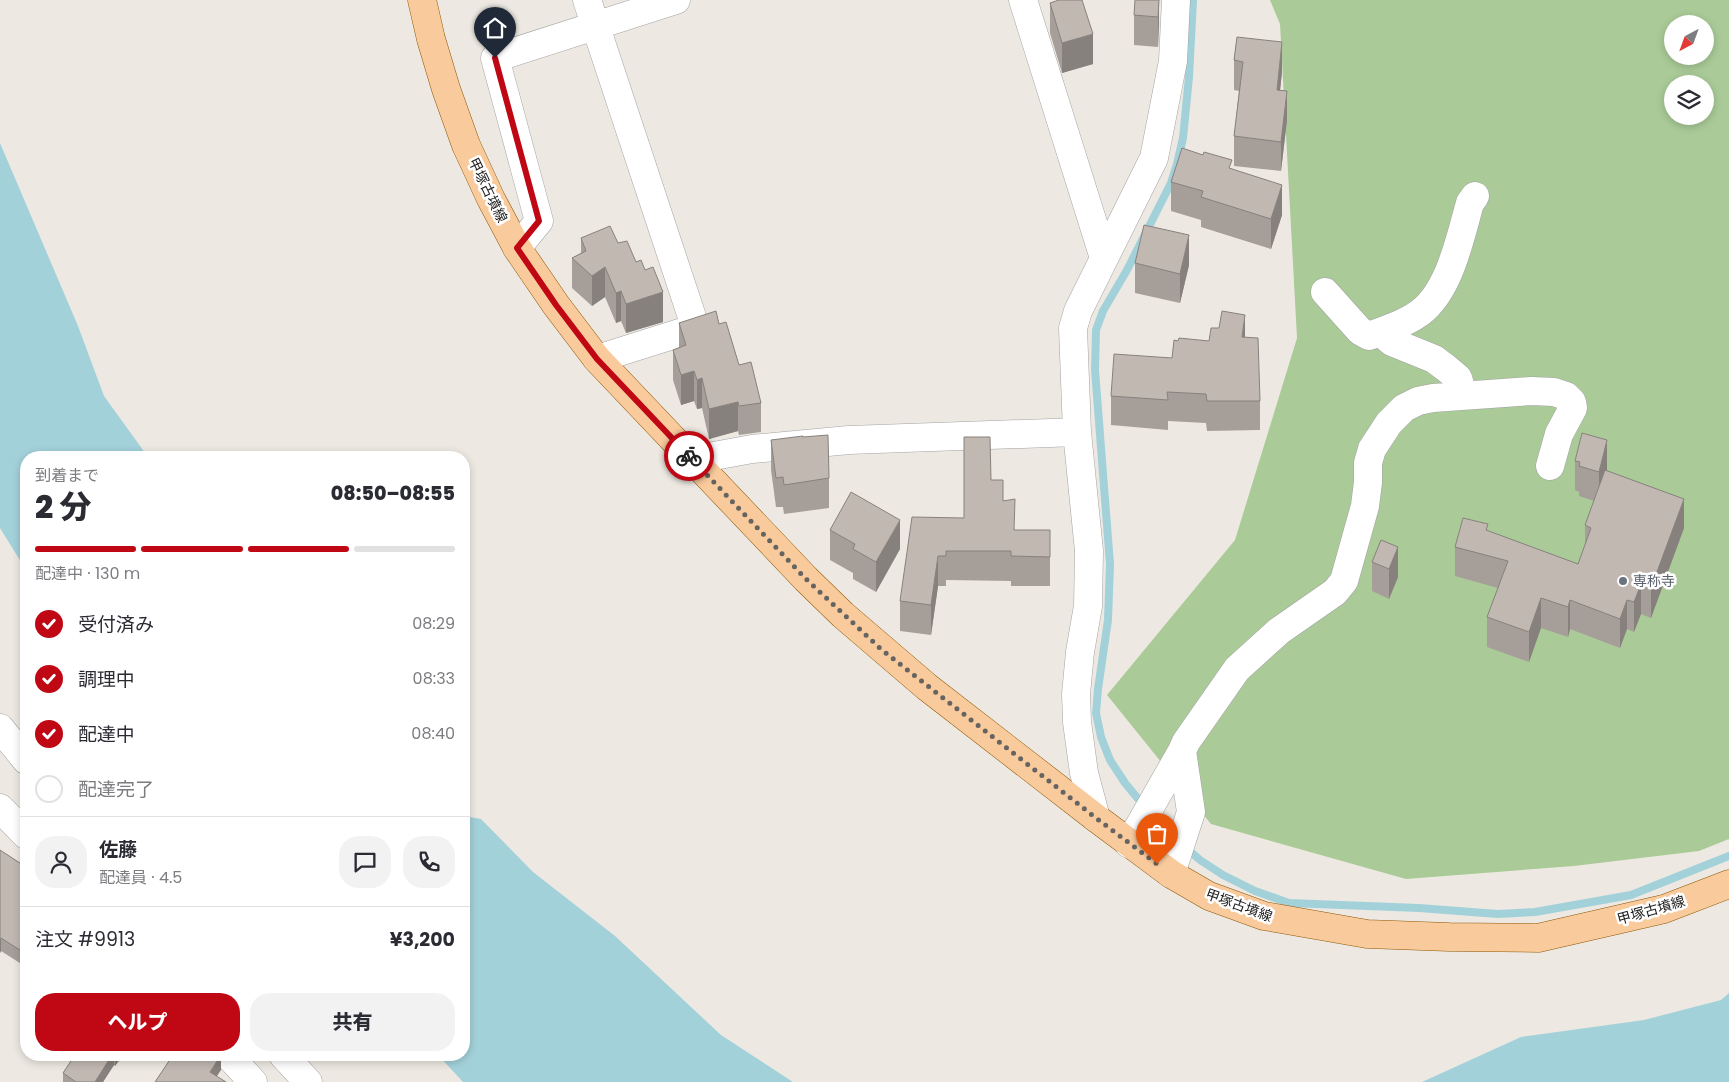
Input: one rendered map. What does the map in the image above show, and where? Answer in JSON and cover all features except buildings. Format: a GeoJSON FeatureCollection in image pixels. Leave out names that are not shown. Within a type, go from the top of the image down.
{"type":"FeatureCollection","features":[{"type":"Feature","properties":{"kind":"main road","name":"甲塚古墳線"},"geometry":{"type":"LineString","coordinates":[[422,0],[430,39],[446,89],[466,146],[491,199],[517,248],[556,305],[597,359],[806,579],[869,639],[926,686],[1096,818],[1134,836],[1174,863],[1209,896],[1264,916],[1367,934],[1538,938],[1664,909],[1729,884]]}},
{"type":"Feature","properties":{"kind":"street"},"geometry":{"type":"LineString","coordinates":[[517,248],[539,221],[495,58],[592,12],[676,0]]}},
{"type":"Feature","properties":{"kind":"street"},"geometry":{"type":"LineString","coordinates":[[1023,0],[1104,258]]}},
{"type":"Feature","properties":{"kind":"street"},"geometry":{"type":"LineString","coordinates":[[1096,818],[1084,773],[1077,722],[1076,694],[1080,652],[1088,606],[1089,551],[1077,432],[1073,328],[1078,311],[1154,158],[1173,61],[1176,0]]}},
{"type":"Feature","properties":{"kind":"street"},"geometry":{"type":"LineString","coordinates":[[592,12],[694,323],[689,330],[597,359]]}},
{"type":"Feature","properties":{"kind":"street"},"geometry":{"type":"LineString","coordinates":[[1326,292],[1360,331],[1369,336],[1416,316],[1429,305],[1450,271],[1470,203],[1475,196]]}},
{"type":"Feature","properties":{"kind":"street"},"geometry":{"type":"LineString","coordinates":[[1380,332],[1392,342],[1434,359],[1446,368],[1458,378],[1463,395]]}},
{"type":"Feature","properties":{"kind":"street"},"geometry":{"type":"LineString","coordinates":[[1134,836],[1177,762],[1191,732],[1237,669],[1279,631],[1335,592],[1344,581],[1365,506],[1370,456],[1378,438],[1389,423],[1404,408],[1433,398],[1463,395],[1531,391],[1554,392],[1566,396],[1572,402],[1573,408],[1559,434],[1550,466]]}},
{"type":"Feature","properties":{"kind":"street"},"geometry":{"type":"LineString","coordinates":[[692,460],[752,449],[850,440],[1077,432]]}},
{"type":"Feature","properties":{"kind":"street"},"geometry":{"type":"LineString","coordinates":[[0,728],[20,753]]}},
{"type":"Feature","properties":{"kind":"street"},"geometry":{"type":"LineString","coordinates":[[1174,863],[1191,812],[1177,762]]}},
{"type":"Feature","properties":{"kind":"street"},"geometry":{"type":"LineString","coordinates":[[0,808],[20,829]]}},
{"type":"Feature","properties":{"kind":"street"},"geometry":{"type":"LineString","coordinates":[[234,1061],[253,1082]]}},
{"type":"Feature","properties":{"kind":"street"},"geometry":{"type":"LineString","coordinates":[[289,1061],[308,1082]]}},
{"type":"Feature","properties":{"kind":"green space"},"geometry":{"type":"Polygon","coordinates":[[[1270,0],[1729,0],[1729,839],[1699,851],[1574,866],[1406,879],[1211,824],[1107,695],[1235,540],[1297,338],[1280,24],[1270,0]]]}},
{"type":"Feature","properties":{"kind":"water"},"geometry":{"type":"Polygon","coordinates":[[[0,143],[78,326],[104,396],[144,451],[20,451],[20,560],[0,528],[0,143]]]}},
{"type":"Feature","properties":{"kind":"water"},"geometry":{"type":"Polygon","coordinates":[[[470,817],[481,819],[533,872],[615,936],[721,1035],[793,1082],[463,1082],[444,1061],[470,1061],[470,817]]]}},
{"type":"Feature","properties":{"kind":"water"},"geometry":{"type":"Polygon","coordinates":[[[1729,993],[1729,1082],[1422,1082],[1521,1037],[1644,1020],[1721,1000],[1729,993]]]}},
{"type":"Feature","properties":{"kind":"waterway"},"geometry":{"type":"LineString","coordinates":[[1177,839],[1153,817],[1125,783],[1110,760],[1101,737],[1096,713],[1108,620],[1110,564],[1095,370],[1096,330],[1103,311],[1127,270],[1171,183],[1177,164],[1183,138],[1189,77],[1193,0]]}},
{"type":"Feature","properties":{"kind":"waterway"},"geometry":{"type":"LineString","coordinates":[[1185,847],[1200,860],[1223,875],[1255,891],[1289,903],[1419,908],[1498,914],[1535,912],[1631,895],[1729,856]]}},
{"type":"Feature","properties":{"kind":"way so far"},"geometry":{"type":"LineString","coordinates":[[689,456],[806,579],[882,650],[1157,864]]}},
{"type":"Feature","properties":{"kind":"place","name":"専称寺"},"geometry":{"type":"Point","coordinates":[1623,581]}},
{"type":"Feature","properties":{"kind":"route"},"geometry":{"type":"LineString","coordinates":[[495,58],[539,221],[517,248],[556,305],[597,359],[689,456]]}}]}
